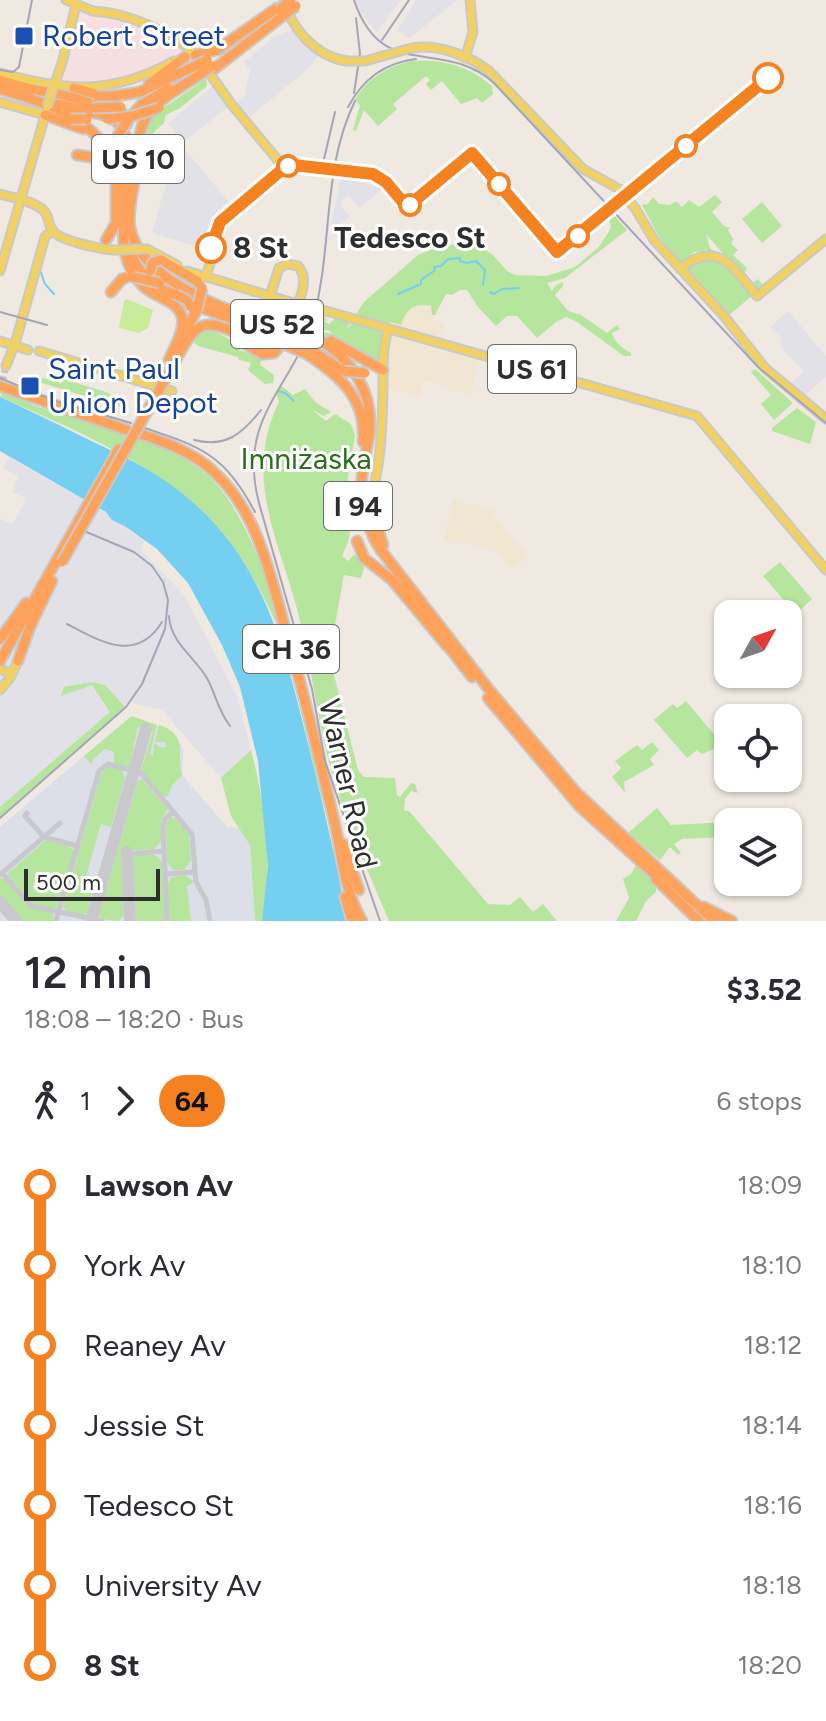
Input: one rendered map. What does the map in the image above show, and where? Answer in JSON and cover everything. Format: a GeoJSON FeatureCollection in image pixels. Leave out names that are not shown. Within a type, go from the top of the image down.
{"type":"FeatureCollection","features":[{"type":"Feature","properties":{"kind":"highway"},"geometry":{"type":"LineString","coordinates":[[210,63],[286,7]]}},
{"type":"Feature","properties":{"kind":"highway"},"geometry":{"type":"LineString","coordinates":[[0,80],[5,88],[92,108],[119,100],[142,88],[190,56],[217,50],[286,7]]}},
{"type":"Feature","properties":{"kind":"highway","name":"US 10"},"geometry":{"type":"LineString","coordinates":[[126,225],[125,191],[112,152],[128,122],[141,105],[197,72],[286,7]]}},
{"type":"Feature","properties":{"kind":"highway"},"geometry":{"type":"LineString","coordinates":[[5,88],[119,100],[144,98],[197,72]]}},
{"type":"Feature","properties":{"kind":"highway","name":"US 10"},"geometry":{"type":"LineString","coordinates":[[126,225],[145,119],[197,72]]}},
{"type":"Feature","properties":{"kind":"highway"},"geometry":{"type":"LineString","coordinates":[[72,88],[100,94],[118,106],[127,124],[132,163]]}},
{"type":"Feature","properties":{"kind":"highway"},"geometry":{"type":"LineString","coordinates":[[24,92],[105,117]]}},
{"type":"Feature","properties":{"kind":"highway"},"geometry":{"type":"LineString","coordinates":[[24,92],[78,120],[112,152],[126,185],[126,234],[130,252],[137,267],[150,282],[164,282]]}},
{"type":"Feature","properties":{"kind":"highway","name":"I 94"},"geometry":{"type":"LineString","coordinates":[[24,92],[77,97],[100,107],[123,132],[132,163],[123,253],[142,280],[159,293],[242,322],[299,331],[344,382],[360,410],[363,438],[356,489],[359,512],[366,533],[382,560],[576,792],[646,866]]}},
{"type":"Feature","properties":{"kind":"highway"},"geometry":{"type":"LineString","coordinates":[[45,115],[87,119],[140,114],[159,105]]}},
{"type":"Feature","properties":{"kind":"highway"},"geometry":{"type":"LineString","coordinates":[[143,173],[144,128],[149,115],[159,105]]}},
{"type":"Feature","properties":{"kind":"highway"},"geometry":{"type":"LineString","coordinates":[[65,119],[88,132],[112,152],[116,221],[106,240]]}},
{"type":"Feature","properties":{"kind":"highway"},"geometry":{"type":"LineString","coordinates":[[144,128],[147,161]]}},
{"type":"Feature","properties":{"kind":"highway"},"geometry":{"type":"LineString","coordinates":[[77,155],[96,158],[112,152]]}},
{"type":"Feature","properties":{"kind":"highway","name":"I 94"},"geometry":{"type":"LineString","coordinates":[[112,152],[126,225],[144,257],[160,272],[164,282],[268,332],[336,351],[351,365],[368,405],[370,429],[361,490],[368,527],[384,554],[453,648]]}},
{"type":"Feature","properties":{"kind":"highway"},"geometry":{"type":"LineString","coordinates":[[123,253],[141,284],[177,308],[189,330]]}},
{"type":"Feature","properties":{"kind":"highway"},"geometry":{"type":"LineString","coordinates":[[171,362],[189,330],[201,288],[197,281],[161,260],[153,262],[164,282],[186,298],[194,309]]}},
{"type":"Feature","properties":{"kind":"highway"},"geometry":{"type":"LineString","coordinates":[[113,285],[132,276],[164,282],[242,322]]}},
{"type":"Feature","properties":{"kind":"highway","name":"US 52"},"geometry":{"type":"LineString","coordinates":[[0,667],[171,362],[185,345],[189,330],[216,324],[254,343],[265,344],[275,338],[276,322],[164,282]]}},
{"type":"Feature","properties":{"kind":"highway"},"geometry":{"type":"LineString","coordinates":[[189,330],[219,329],[262,354],[271,355],[279,348],[292,311]]}},
{"type":"Feature","properties":{"kind":"highway"},"geometry":{"type":"LineString","coordinates":[[189,330],[211,320],[258,326],[381,368]]}},
{"type":"Feature","properties":{"kind":"highway"},"geometry":{"type":"LineString","coordinates":[[314,347],[344,371],[365,373],[381,368]]}},
{"type":"Feature","properties":{"kind":"highway"},"geometry":{"type":"LineString","coordinates":[[1,387],[47,408],[127,431]]}},
{"type":"Feature","properties":{"kind":"highway","name":"Warner Road"},"geometry":{"type":"LineString","coordinates":[[138,434],[188,453],[210,468],[231,491],[250,523],[269,569],[333,817],[359,890],[355,880],[349,879],[357,921],[342,878],[331,818],[299,689],[270,585],[254,542],[226,492],[207,472],[138,434]]}},
{"type":"Feature","properties":{"kind":"highway"},"geometry":{"type":"LineString","coordinates":[[374,497],[375,519]]}},
{"type":"Feature","properties":{"kind":"highway"},"geometry":{"type":"LineString","coordinates":[[367,509],[372,512],[390,558],[453,648]]}},
{"type":"Feature","properties":{"kind":"highway"},"geometry":{"type":"LineString","coordinates":[[357,541],[357,555],[392,580],[453,648]]}},
{"type":"Feature","properties":{"kind":"highway"},"geometry":{"type":"LineString","coordinates":[[0,639],[60,558]]}},
{"type":"Feature","properties":{"kind":"highway","name":"US 52"},"geometry":{"type":"LineString","coordinates":[[0,667],[52,581],[60,558]]}},
{"type":"Feature","properties":{"kind":"highway"},"geometry":{"type":"LineString","coordinates":[[18,661],[28,631],[52,581]]}},
{"type":"Feature","properties":{"kind":"highway"},"geometry":{"type":"LineString","coordinates":[[646,866],[661,872],[707,909],[732,921]]}},
{"type":"Feature","properties":{"kind":"highway"},"geometry":{"type":"LineString","coordinates":[[646,866],[699,921]]}},
{"type":"Feature","properties":{"kind":"highway"},"geometry":{"type":"LineString","coordinates":[[646,866],[706,921]]}},
{"type":"Feature","properties":{"kind":"highway"},"geometry":{"type":"LineString","coordinates":[[661,872],[714,921]]}},
{"type":"Feature","properties":{"kind":"main road"},"geometry":{"type":"LineString","coordinates":[[66,0],[160,29],[177,38],[286,170],[223,224],[201,288]]}},
{"type":"Feature","properties":{"kind":"main road"},"geometry":{"type":"LineString","coordinates":[[465,56],[473,26],[470,0]]}},
{"type":"Feature","properties":{"kind":"main road"},"geometry":{"type":"LineString","coordinates":[[0,271],[76,5]]}},
{"type":"Feature","properties":{"kind":"main road"},"geometry":{"type":"LineString","coordinates":[[286,7],[295,25],[317,49],[336,58],[370,60],[408,47],[430,46],[465,56],[491,69],[585,167],[617,182],[656,239],[748,348],[786,386],[826,418]]}},
{"type":"Feature","properties":{"kind":"main road"},"geometry":{"type":"LineString","coordinates":[[72,21],[79,10],[89,9]]}},
{"type":"Feature","properties":{"kind":"main road"},"geometry":{"type":"LineString","coordinates":[[0,73],[53,87],[72,88],[130,81],[190,56]]}},
{"type":"Feature","properties":{"kind":"main road"},"geometry":{"type":"LineString","coordinates":[[53,87],[61,61]]}},
{"type":"Feature","properties":{"kind":"main road"},"geometry":{"type":"LineString","coordinates":[[58,77],[59,84],[72,88]]}},
{"type":"Feature","properties":{"kind":"main road"},"geometry":{"type":"LineString","coordinates":[[0,102],[45,115]]}},
{"type":"Feature","properties":{"kind":"main road"},"geometry":{"type":"LineString","coordinates":[[201,288],[220,222],[277,172],[280,167],[278,160]]}},
{"type":"Feature","properties":{"kind":"main road"},"geometry":{"type":"LineString","coordinates":[[0,194],[22,199],[45,211],[52,230],[60,237],[123,253],[147,249],[201,288],[270,296],[388,331]]}},
{"type":"Feature","properties":{"kind":"main road"},"geometry":{"type":"LineString","coordinates":[[6,366],[45,236],[52,230]]}},
{"type":"Feature","properties":{"kind":"main road"},"geometry":{"type":"LineString","coordinates":[[681,268],[697,256],[711,255],[725,262],[757,296],[826,239]]}},
{"type":"Feature","properties":{"kind":"main road"},"geometry":{"type":"LineString","coordinates":[[270,296],[281,266],[298,266],[304,275],[292,311]]}},
{"type":"Feature","properties":{"kind":"main road"},"geometry":{"type":"LineString","coordinates":[[357,541],[380,449],[381,368],[388,331]]}},
{"type":"Feature","properties":{"kind":"main road"},"geometry":{"type":"LineString","coordinates":[[374,497],[388,331]]}},
{"type":"Feature","properties":{"kind":"main road","name":"US 61"},"geometry":{"type":"LineString","coordinates":[[388,331],[642,396],[650,403],[697,416],[826,570]]}},
{"type":"Feature","properties":{"kind":"main road"},"geometry":{"type":"LineString","coordinates":[[0,341],[28,349]]}},
{"type":"Feature","properties":{"kind":"main road"},"geometry":{"type":"LineString","coordinates":[[39,352],[172,391]]}},
{"type":"Feature","properties":{"kind":"main road"},"geometry":{"type":"LineString","coordinates":[[0,690],[18,661]]}},
{"type":"Feature","properties":{"kind":"main road"},"geometry":{"type":"LineString","coordinates":[[0,667],[11,676]]}},
{"type":"Feature","properties":{"kind":"shaded area"},"geometry":{"type":"Polygon","coordinates":[[[356,0],[401,0],[377,33],[359,10],[356,0]]]}},
{"type":"Feature","properties":{"kind":"shaded area"},"geometry":{"type":"Polygon","coordinates":[[[416,0],[458,0],[409,38],[397,30],[416,0]]]}},
{"type":"Feature","properties":{"kind":"shaded area"},"geometry":{"type":"Polygon","coordinates":[[[80,10],[155,31],[179,45],[186,54],[148,72],[94,85],[59,82],[80,10]]]}},
{"type":"Feature","properties":{"kind":"shaded area"},"geometry":{"type":"Polygon","coordinates":[[[293,30],[319,55],[309,68],[247,119],[235,104],[244,97],[250,71],[244,62],[274,37],[293,30]]]}},
{"type":"Feature","properties":{"kind":"shaded area"},"geometry":{"type":"Polygon","coordinates":[[[212,87],[229,106],[183,142],[168,123],[212,87]]]}},
{"type":"Feature","properties":{"kind":"shaded area"},"geometry":{"type":"Polygon","coordinates":[[[178,141],[233,207],[216,227],[208,250],[152,233],[178,141]]]}},
{"type":"Feature","properties":{"kind":"shaded area"},"geometry":{"type":"Polygon","coordinates":[[[342,171],[372,177],[385,187],[359,208],[349,196],[341,200],[342,207],[350,216],[335,229],[331,224],[342,171]]]}},
{"type":"Feature","properties":{"kind":"shaded area"},"geometry":{"type":"Polygon","coordinates":[[[414,305],[435,308],[432,321],[445,325],[438,354],[446,355],[448,348],[480,357],[471,395],[433,382],[424,382],[420,397],[388,387],[391,318],[414,305]]]}},
{"type":"Feature","properties":{"kind":"shaded area"},"geometry":{"type":"Polygon","coordinates":[[[788,311],[826,356],[826,377],[804,396],[790,384],[804,371],[784,351],[780,343],[782,339],[770,327],[788,311]]]}},
{"type":"Feature","properties":{"kind":"shaded area"},"geometry":{"type":"Polygon","coordinates":[[[10,455],[107,513],[112,520],[142,539],[141,550],[184,595],[237,696],[251,750],[221,778],[162,710],[130,700],[0,815],[0,519],[13,524],[26,498],[13,493],[18,476],[3,469],[10,455]]]}},
{"type":"Feature","properties":{"kind":"shaded area"},"geometry":{"type":"Polygon","coordinates":[[[453,500],[494,511],[493,515],[528,556],[512,570],[494,549],[444,539],[453,500]]]}},
{"type":"Feature","properties":{"kind":"shaded area"},"geometry":{"type":"Polygon","coordinates":[[[130,717],[167,729],[177,737],[183,750],[182,775],[227,827],[239,828],[246,837],[250,845],[255,921],[0,921],[0,827],[130,717]]]}},
{"type":"Feature","properties":{"kind":"green space"},"geometry":{"type":"Polygon","coordinates":[[[411,61],[444,62],[464,68],[492,86],[493,94],[482,103],[477,98],[461,104],[442,81],[431,90],[426,84],[430,80],[426,76],[393,104],[397,109],[378,126],[364,110],[356,131],[353,130],[360,105],[355,100],[365,85],[386,70],[411,61]]]}},
{"type":"Feature","properties":{"kind":"green space"},"geometry":{"type":"Polygon","coordinates":[[[206,78],[207,86],[166,115],[164,123],[153,133],[148,148],[145,129],[151,114],[206,78]]]}},
{"type":"Feature","properties":{"kind":"green space"},"geometry":{"type":"Polygon","coordinates":[[[715,195],[722,202],[712,212],[724,226],[730,228],[731,244],[738,250],[733,255],[747,268],[744,274],[748,281],[758,279],[764,287],[756,292],[706,234],[714,251],[707,251],[706,248],[705,251],[694,252],[682,263],[659,237],[642,205],[648,204],[653,197],[659,204],[670,205],[676,201],[682,207],[689,200],[699,207],[715,195]]]}},
{"type":"Feature","properties":{"kind":"green space"},"geometry":{"type":"Polygon","coordinates":[[[762,202],[782,226],[762,243],[742,219],[762,202]]]}},
{"type":"Feature","properties":{"kind":"green space"},"geometry":{"type":"Polygon","coordinates":[[[613,214],[627,230],[565,278],[547,283],[552,291],[563,282],[555,295],[568,311],[581,315],[607,333],[617,325],[620,329],[612,333],[613,337],[631,356],[624,356],[566,317],[537,338],[517,316],[507,316],[496,326],[467,290],[446,294],[435,315],[432,315],[431,306],[411,308],[401,325],[390,322],[389,326],[355,316],[364,302],[418,255],[441,246],[476,245],[492,254],[507,271],[515,275],[547,276],[575,267],[599,247],[611,228],[609,218],[613,214]]]}},
{"type":"Feature","properties":{"kind":"green space"},"geometry":{"type":"Polygon","coordinates":[[[712,257],[722,262],[753,295],[728,316],[686,267],[712,257]]]}},
{"type":"Feature","properties":{"kind":"green space"},"geometry":{"type":"Polygon","coordinates":[[[127,299],[153,310],[148,328],[139,333],[119,328],[127,299]]]}},
{"type":"Feature","properties":{"kind":"green space"},"geometry":{"type":"Polygon","coordinates":[[[316,312],[333,317],[324,317],[328,321],[323,320],[329,324],[336,317],[352,322],[344,331],[353,323],[384,331],[380,365],[316,333],[333,334],[328,330],[310,331],[316,312]]]}},
{"type":"Feature","properties":{"kind":"green space"},"geometry":{"type":"Polygon","coordinates":[[[213,330],[238,344],[241,351],[262,357],[260,365],[274,375],[273,383],[265,384],[248,370],[251,363],[198,346],[192,341],[200,333],[213,330]]]}},
{"type":"Feature","properties":{"kind":"green space"},"geometry":{"type":"Polygon","coordinates":[[[755,369],[793,403],[774,420],[761,404],[771,395],[751,372],[755,369]]]}},
{"type":"Feature","properties":{"kind":"green space"},"geometry":{"type":"Polygon","coordinates":[[[30,375],[62,383],[63,379],[106,392],[128,405],[127,409],[29,379],[30,375]]]}},
{"type":"Feature","properties":{"kind":"green space","name":"Imniżaska"},"geometry":{"type":"Polygon","coordinates":[[[280,385],[293,395],[305,389],[315,402],[331,412],[324,416],[311,409],[326,421],[335,414],[351,424],[355,435],[348,477],[352,521],[342,556],[348,561],[354,555],[365,559],[391,585],[365,565],[361,578],[344,575],[333,636],[332,667],[358,770],[364,777],[395,778],[400,797],[411,783],[415,784],[418,793],[411,791],[405,799],[404,810],[410,812],[488,904],[510,905],[520,897],[533,912],[543,904],[557,921],[389,921],[341,803],[321,728],[301,625],[269,514],[264,487],[264,459],[268,431],[279,402],[276,393],[280,385]]]}},
{"type":"Feature","properties":{"kind":"green space"},"geometry":{"type":"Polygon","coordinates":[[[2,393],[164,448],[200,469],[225,496],[247,533],[283,629],[330,826],[283,641],[261,592],[238,554],[212,522],[149,471],[78,432],[0,397],[2,393]]]}},
{"type":"Feature","properties":{"kind":"green space"},"geometry":{"type":"Polygon","coordinates":[[[797,408],[816,422],[810,444],[772,431],[797,408]]]}},
{"type":"Feature","properties":{"kind":"green space"},"geometry":{"type":"Polygon","coordinates":[[[780,562],[812,599],[802,608],[802,600],[784,600],[763,576],[780,562]]]}},
{"type":"Feature","properties":{"kind":"green space"},"geometry":{"type":"Polygon","coordinates":[[[92,682],[105,685],[125,707],[0,817],[0,807],[110,712],[92,685],[61,696],[64,687],[92,682]]]}},
{"type":"Feature","properties":{"kind":"green space"},"geometry":{"type":"Polygon","coordinates":[[[686,701],[714,734],[714,749],[702,754],[697,750],[687,758],[654,720],[673,704],[677,708],[686,701]]]}},
{"type":"Feature","properties":{"kind":"green space"},"geometry":{"type":"Polygon","coordinates":[[[132,716],[157,725],[150,754],[153,755],[154,743],[162,748],[167,746],[165,742],[155,742],[159,725],[178,739],[182,776],[173,784],[167,797],[141,770],[153,731],[145,726],[138,727],[129,767],[114,763],[114,752],[105,749],[93,759],[92,765],[84,756],[132,716]]]}},
{"type":"Feature","properties":{"kind":"green space"},"geometry":{"type":"Polygon","coordinates":[[[652,742],[659,750],[650,759],[654,765],[624,782],[625,793],[612,777],[621,768],[615,761],[637,745],[642,750],[652,742]]]}},
{"type":"Feature","properties":{"kind":"green space"},"geometry":{"type":"Polygon","coordinates":[[[251,750],[266,835],[266,900],[262,921],[255,921],[250,845],[231,816],[221,778],[251,750]]]}},
{"type":"Feature","properties":{"kind":"green space"},"geometry":{"type":"Polygon","coordinates":[[[108,766],[122,770],[125,779],[111,827],[101,824],[82,890],[92,893],[87,913],[67,912],[63,907],[101,774],[108,766]]]}},
{"type":"Feature","properties":{"kind":"green space"},"geometry":{"type":"Polygon","coordinates":[[[142,779],[168,809],[161,820],[162,841],[154,849],[121,851],[124,915],[118,921],[102,919],[99,915],[137,782],[142,779]]]}},
{"type":"Feature","properties":{"kind":"green space"},"geometry":{"type":"Polygon","coordinates":[[[657,808],[671,825],[714,823],[714,838],[682,839],[674,844],[681,853],[678,855],[670,847],[660,860],[628,833],[657,808]]]}},
{"type":"Feature","properties":{"kind":"green space"},"geometry":{"type":"Polygon","coordinates":[[[170,818],[175,818],[189,834],[191,860],[184,870],[173,870],[167,862],[166,824],[170,818]]]}},
{"type":"Feature","properties":{"kind":"green space"},"geometry":{"type":"Polygon","coordinates":[[[46,840],[71,847],[74,852],[59,905],[54,909],[32,904],[7,874],[46,840]]]}},
{"type":"Feature","properties":{"kind":"green space"},"geometry":{"type":"Polygon","coordinates":[[[155,855],[162,862],[165,921],[136,921],[133,857],[155,855]]]}},
{"type":"Feature","properties":{"kind":"green space"},"geometry":{"type":"Polygon","coordinates":[[[636,865],[656,885],[656,892],[646,901],[636,921],[616,921],[629,898],[623,879],[631,874],[636,865]]]}},
{"type":"Feature","properties":{"kind":"green space"},"geometry":{"type":"Polygon","coordinates":[[[185,875],[194,882],[187,886],[191,921],[169,921],[167,885],[172,877],[185,875]]]}},
{"type":"Feature","properties":{"kind":"green space"},"geometry":{"type":"Polygon","coordinates":[[[0,878],[5,879],[28,907],[53,913],[54,921],[21,921],[0,895],[0,878]]]}},
{"type":"Feature","properties":{"kind":"water"},"geometry":{"type":"Polygon","coordinates":[[[0,397],[158,476],[211,520],[234,548],[268,610],[291,677],[330,834],[347,921],[262,921],[268,866],[258,761],[240,687],[222,645],[188,583],[157,549],[112,520],[106,512],[0,451],[0,397]]]}},
{"type":"Feature","properties":{"kind":"waterway"},"geometry":{"type":"LineString","coordinates":[[398,294],[421,284],[421,280],[435,270],[434,267],[441,266],[448,259],[460,258],[460,261],[467,263],[476,261],[485,270],[483,285]]}},
{"type":"Feature","properties":{"kind":"waterway"},"geometry":{"type":"LineString","coordinates":[[40,270],[45,284],[54,294]]}},
{"type":"Feature","properties":{"kind":"waterway"},"geometry":{"type":"LineString","coordinates":[[490,292],[494,294],[502,289],[519,288]]}},
{"type":"Feature","properties":{"kind":"waterway"},"geometry":{"type":"LineString","coordinates":[[278,391],[294,401]]}},
{"type":"Feature","properties":{"kind":"taxiway"},"geometry":{"type":"LineString","coordinates":[[56,921],[99,771],[108,764],[141,773],[192,834],[196,882],[206,900],[210,921]]}},
{"type":"Feature","properties":{"kind":"taxiway"},"geometry":{"type":"LineString","coordinates":[[167,921],[163,826],[165,819],[173,812]]}},
{"type":"Feature","properties":{"kind":"taxiway"},"geometry":{"type":"LineString","coordinates":[[27,813],[25,816],[44,837],[78,846]]}},
{"type":"Feature","properties":{"kind":"taxiway"},"geometry":{"type":"LineString","coordinates":[[1,874],[60,823]]}},
{"type":"Feature","properties":{"kind":"taxiway"},"geometry":{"type":"LineString","coordinates":[[127,854],[164,851]]}},
{"type":"Feature","properties":{"kind":"taxiway"},"geometry":{"type":"LineString","coordinates":[[165,874],[194,872]]}},
{"type":"Feature","properties":{"kind":"taxiway"},"geometry":{"type":"LineString","coordinates":[[2,873],[31,906],[102,921]]}},
{"type":"Feature","properties":{"kind":"runway"},"geometry":{"type":"LineString","coordinates":[[91,921],[146,729]]}},
{"type":"Feature","properties":{"kind":"runway"},"geometry":{"type":"LineString","coordinates":[[127,852],[130,921]]}},
{"type":"Feature","properties":{"kind":"runway"},"geometry":{"type":"LineString","coordinates":[[0,902],[16,921]]}},
{"type":"Feature","properties":{"kind":"tunnel"},"geometry":{"type":"LineString","coordinates":[[2,383],[6,366]]}},
{"type":"Feature","properties":{"kind":"tram line"},"geometry":{"type":"LineString","coordinates":[[0,70],[13,72],[19,67],[32,0]]}},
{"type":"Feature","properties":{"kind":"tram line"},"geometry":{"type":"LineString","coordinates":[[0,312],[47,325]]}},
{"type":"Feature","properties":{"kind":"railway"},"geometry":{"type":"LineString","coordinates":[[354,0],[366,26],[380,42],[397,51],[474,69],[494,83],[758,367],[826,423]]}},
{"type":"Feature","properties":{"kind":"railway"},"geometry":{"type":"LineString","coordinates":[[382,40],[409,0]]}},
{"type":"Feature","properties":{"kind":"railway"},"geometry":{"type":"LineString","coordinates":[[354,93],[360,54],[356,18]]}},
{"type":"Feature","properties":{"kind":"railway"},"geometry":{"type":"LineString","coordinates":[[348,107],[360,88],[376,74],[394,64],[416,59]]}},
{"type":"Feature","properties":{"kind":"railway"},"geometry":{"type":"LineString","coordinates":[[355,101],[337,153],[314,316],[305,341],[261,425],[255,447],[254,473],[259,503],[312,689],[325,761],[380,921]]}},
{"type":"Feature","properties":{"kind":"railway"},"geometry":{"type":"LineString","coordinates":[[324,159],[335,112]]}},
{"type":"Feature","properties":{"kind":"railway"},"geometry":{"type":"LineString","coordinates":[[0,378],[52,400],[131,423]]}},
{"type":"Feature","properties":{"kind":"railway"},"geometry":{"type":"LineString","coordinates":[[194,440],[215,442],[232,437],[261,410]]}},
{"type":"Feature","properties":{"kind":"railway"},"geometry":{"type":"LineString","coordinates":[[142,427],[209,455],[233,477],[255,512]]}},
{"type":"Feature","properties":{"kind":"railway"},"geometry":{"type":"LineString","coordinates":[[0,818],[126,707],[142,684],[165,629],[168,600],[163,582],[152,566],[134,552],[84,531]]}},
{"type":"Feature","properties":{"kind":"railway"},"geometry":{"type":"LineString","coordinates":[[169,616],[174,635],[208,680],[230,726]]}},
{"type":"Feature","properties":{"kind":"railway"},"geometry":{"type":"LineString","coordinates":[[67,624],[105,642],[129,646],[152,635],[162,622]]}},
{"type":"Feature","properties":{"kind":"bus line","name":"64"},"geometry":{"type":"LineString","coordinates":[[211,248],[220,222],[284,168],[293,165],[373,174],[386,182],[407,207],[472,153],[557,252],[768,78]]}},
{"type":"Feature","properties":{"kind":"place","name":"Robert Street"},"geometry":{"type":"Point","coordinates":[24,36]}},
{"type":"Feature","properties":{"kind":"place","name":"Tedesco St"},"geometry":{"type":"Point","coordinates":[410,205]}},
{"type":"Feature","properties":{"kind":"place","name":"8 St"},"geometry":{"type":"Point","coordinates":[211,248]}},
{"type":"Feature","properties":{"kind":"place","name":"Saint Paul Union Depot"},"geometry":{"type":"Point","coordinates":[30,386]}}]}
